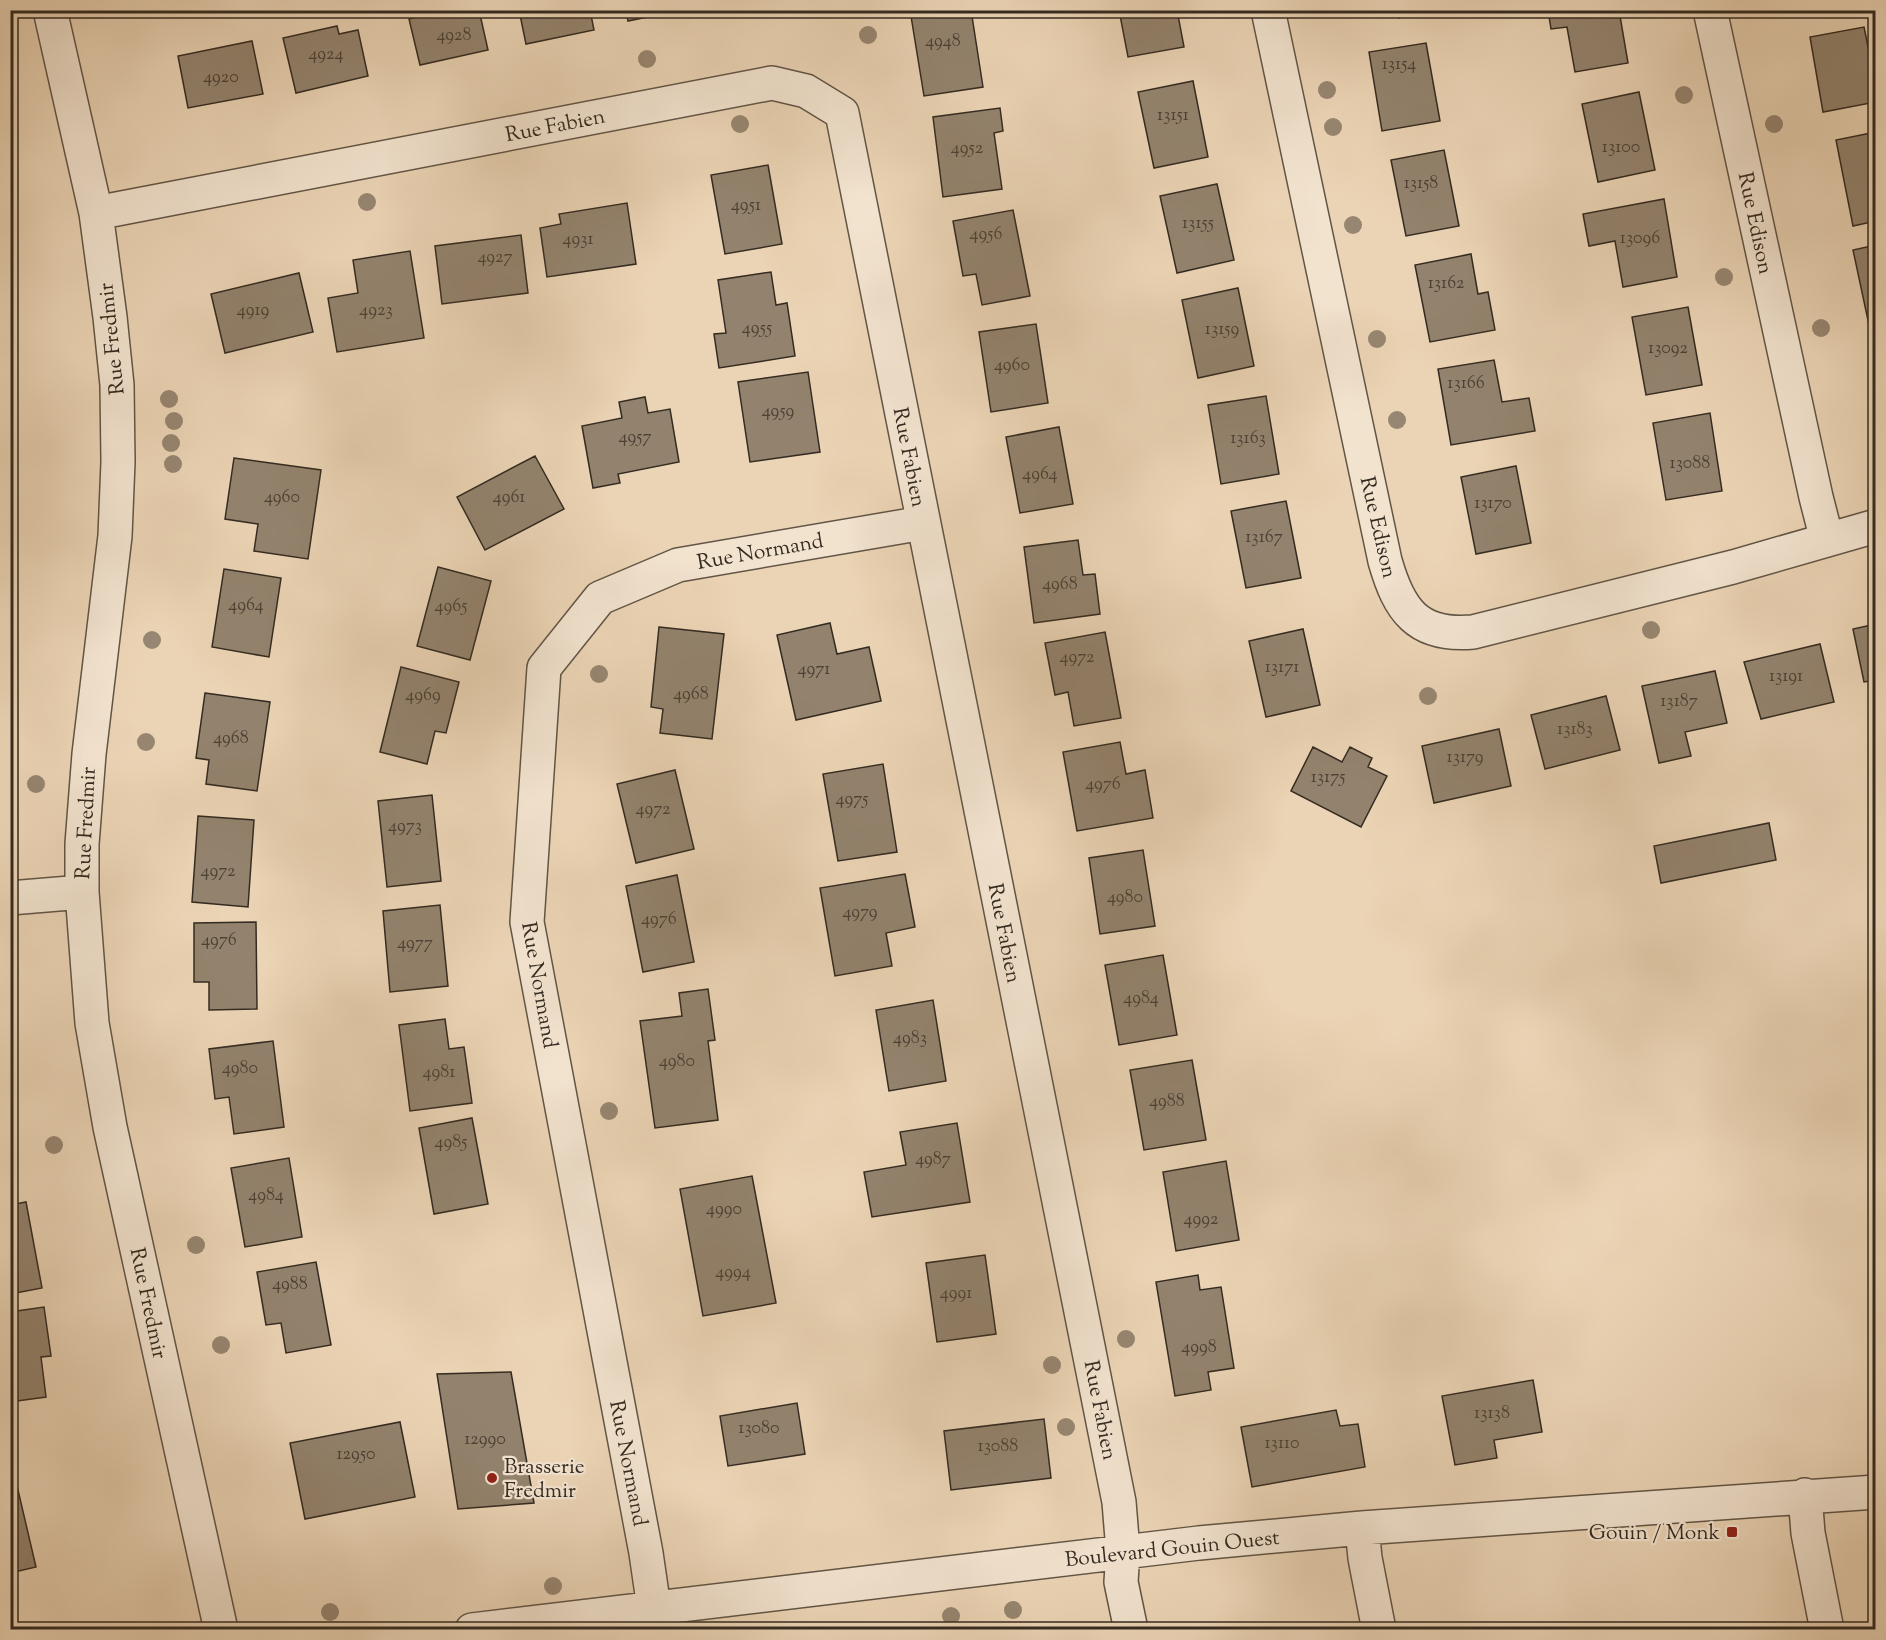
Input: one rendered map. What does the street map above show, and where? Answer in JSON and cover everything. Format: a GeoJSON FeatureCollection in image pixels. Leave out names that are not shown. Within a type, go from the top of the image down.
{"type":"FeatureCollection","features":[{"type":"Feature","properties":{"kind":"street","name":"Rue Fredmir"},"geometry":{"type":"LineString","coordinates":[[50,10],[96,213],[117,385],[118,498],[84,805],[81,892],[92,1023],[104,1092],[221,1629]]}},
{"type":"Feature","properties":{"kind":"street","name":"Rue Edison"},"geometry":{"type":"LineString","coordinates":[[1268,10],[1385,561],[1396,594],[1403,607],[1413,617],[1442,631],[1458,634],[1473,632],[1732,567],[1875,526]]}},
{"type":"Feature","properties":{"kind":"street","name":"Rue Edison"},"geometry":{"type":"LineString","coordinates":[[1710,10],[1827,540]]}},
{"type":"Feature","properties":{"kind":"street","name":"Rue Fabien"},"geometry":{"type":"LineString","coordinates":[[96,213],[772,83],[806,91],[842,113],[1117,1490],[1122,1520],[1122,1582],[1131,1629]]}},
{"type":"Feature","properties":{"kind":"street","name":"Rue Normand"},"geometry":{"type":"LineString","coordinates":[[651,1619],[646,1553],[527,922],[544,668],[600,598],[678,565],[923,524]]}},
{"type":"Feature","properties":{"kind":"street"},"geometry":{"type":"LineString","coordinates":[[10,898],[81,892]]}},
{"type":"Feature","properties":{"kind":"street","name":"Boulevard Gouin Ouest"},"geometry":{"type":"LineString","coordinates":[[472,1629],[651,1619],[1123,1551],[1362,1528],[1805,1495],[1875,1492]]}},
{"type":"Feature","properties":{"kind":"street"},"geometry":{"type":"LineString","coordinates":[[1805,1495],[1808,1533],[1827,1629]]}},
{"type":"Feature","properties":{"kind":"street"},"geometry":{"type":"LineString","coordinates":[[1362,1528],[1365,1558],[1379,1629]]}},
{"type":"Feature","properties":{"kind":"building"},"geometry":{"type":"Polygon","coordinates":[[[446,10],[479,10],[488,50],[420,65],[409,19],[446,10]]]}},
{"type":"Feature","properties":{"kind":"building"},"geometry":{"type":"Polygon","coordinates":[[[519,10],[590,10],[594,30],[526,44],[519,10]]]}},
{"type":"Feature","properties":{"kind":"building"},"geometry":{"type":"Polygon","coordinates":[[[626,10],[681,10],[628,21],[626,10]]]}},
{"type":"Feature","properties":{"kind":"building"},"geometry":{"type":"Polygon","coordinates":[[[910,10],[971,10],[983,87],[924,96],[910,10]]]}},
{"type":"Feature","properties":{"kind":"building"},"geometry":{"type":"Polygon","coordinates":[[[1119,10],[1177,10],[1184,47],[1128,57],[1119,10]]]}},
{"type":"Feature","properties":{"kind":"building"},"geometry":{"type":"Polygon","coordinates":[[[1396,10],[1420,10],[1399,18],[1396,10]]]}},
{"type":"Feature","properties":{"kind":"building"},"geometry":{"type":"Polygon","coordinates":[[[1548,10],[1619,10],[1628,63],[1575,72],[1567,27],[1551,29],[1548,10]]]}},
{"type":"Feature","properties":{"kind":"building"},"geometry":{"type":"Polygon","coordinates":[[[337,26],[339,34],[358,30],[368,76],[296,93],[283,38],[337,26]]]}},
{"type":"Feature","properties":{"kind":"building"},"geometry":{"type":"Polygon","coordinates":[[[1864,27],[1876,86],[1876,102],[1823,112],[1810,37],[1864,27]]]}},
{"type":"Feature","properties":{"kind":"building"},"geometry":{"type":"Polygon","coordinates":[[[252,41],[263,94],[188,108],[178,56],[252,41]]]}},
{"type":"Feature","properties":{"kind":"building"},"geometry":{"type":"Polygon","coordinates":[[[1426,43],[1440,121],[1382,131],[1369,52],[1426,43]]]}},
{"type":"Feature","properties":{"kind":"building"},"geometry":{"type":"Polygon","coordinates":[[[1193,81],[1208,157],[1154,168],[1138,92],[1193,81]]]}},
{"type":"Feature","properties":{"kind":"building"},"geometry":{"type":"Polygon","coordinates":[[[1639,92],[1655,170],[1598,182],[1582,104],[1639,92]]]}},
{"type":"Feature","properties":{"kind":"building"},"geometry":{"type":"Polygon","coordinates":[[[1000,108],[1003,131],[994,133],[1002,189],[943,197],[933,117],[1000,108]]]}},
{"type":"Feature","properties":{"kind":"building"},"geometry":{"type":"Polygon","coordinates":[[[1876,132],[1876,221],[1853,226],[1836,140],[1876,132]]]}},
{"type":"Feature","properties":{"kind":"building"},"geometry":{"type":"Polygon","coordinates":[[[1444,150],[1459,226],[1406,236],[1391,160],[1444,150]]]}},
{"type":"Feature","properties":{"kind":"building"},"geometry":{"type":"Polygon","coordinates":[[[768,165],[782,244],[725,254],[711,175],[768,165]]]}},
{"type":"Feature","properties":{"kind":"building"},"geometry":{"type":"Polygon","coordinates":[[[1217,184],[1234,260],[1177,273],[1160,196],[1217,184]]]}},
{"type":"Feature","properties":{"kind":"building"},"geometry":{"type":"Polygon","coordinates":[[[1664,199],[1677,277],[1623,287],[1615,241],[1589,246],[1583,214],[1664,199]]]}},
{"type":"Feature","properties":{"kind":"building"},"geometry":{"type":"Polygon","coordinates":[[[627,203],[636,264],[547,277],[540,228],[561,224],[559,214],[627,203]]]}},
{"type":"Feature","properties":{"kind":"building"},"geometry":{"type":"Polygon","coordinates":[[[1013,210],[1030,296],[982,305],[976,274],[963,276],[953,221],[1013,210]]]}},
{"type":"Feature","properties":{"kind":"building"},"geometry":{"type":"Polygon","coordinates":[[[521,235],[528,293],[442,304],[435,246],[521,235]]]}},
{"type":"Feature","properties":{"kind":"building"},"geometry":{"type":"Polygon","coordinates":[[[1876,245],[1876,323],[1869,325],[1853,250],[1876,245]]]}},
{"type":"Feature","properties":{"kind":"building"},"geometry":{"type":"Polygon","coordinates":[[[410,251],[424,338],[337,352],[328,298],[358,293],[353,260],[410,251]]]}},
{"type":"Feature","properties":{"kind":"building"},"geometry":{"type":"Polygon","coordinates":[[[1471,254],[1478,294],[1488,292],[1495,330],[1430,342],[1415,265],[1471,254]]]}},
{"type":"Feature","properties":{"kind":"building"},"geometry":{"type":"Polygon","coordinates":[[[771,272],[776,305],[787,303],[795,356],[719,368],[714,334],[726,333],[718,280],[771,272]]]}},
{"type":"Feature","properties":{"kind":"building"},"geometry":{"type":"Polygon","coordinates":[[[299,273],[313,332],[225,353],[211,294],[299,273]]]}},
{"type":"Feature","properties":{"kind":"building"},"geometry":{"type":"Polygon","coordinates":[[[1238,288],[1254,366],[1198,378],[1182,300],[1238,288]]]}},
{"type":"Feature","properties":{"kind":"building"},"geometry":{"type":"Polygon","coordinates":[[[1688,307],[1702,385],[1646,395],[1632,317],[1688,307]]]}},
{"type":"Feature","properties":{"kind":"building"},"geometry":{"type":"Polygon","coordinates":[[[1036,324],[1048,403],[991,412],[979,332],[1036,324]]]}},
{"type":"Feature","properties":{"kind":"building"},"geometry":{"type":"Polygon","coordinates":[[[1494,360],[1502,402],[1529,398],[1535,431],[1451,445],[1438,369],[1494,360]]]}},
{"type":"Feature","properties":{"kind":"building"},"geometry":{"type":"Polygon","coordinates":[[[808,372],[820,452],[750,462],[738,382],[808,372]]]}},
{"type":"Feature","properties":{"kind":"building"},"geometry":{"type":"Polygon","coordinates":[[[1266,396],[1279,474],[1221,484],[1208,405],[1266,396]]]}},
{"type":"Feature","properties":{"kind":"building"},"geometry":{"type":"Polygon","coordinates":[[[645,397],[648,413],[670,409],[679,462],[618,474],[620,483],[593,488],[582,426],[622,418],[619,402],[645,397]]]}},
{"type":"Feature","properties":{"kind":"building"},"geometry":{"type":"Polygon","coordinates":[[[1710,413],[1722,491],[1666,500],[1653,423],[1710,413]]]}},
{"type":"Feature","properties":{"kind":"building"},"geometry":{"type":"Polygon","coordinates":[[[1059,427],[1073,504],[1020,513],[1006,437],[1059,427]]]}},
{"type":"Feature","properties":{"kind":"building"},"geometry":{"type":"Polygon","coordinates":[[[10,429],[17,456],[10,457],[10,429]]]}},
{"type":"Feature","properties":{"kind":"building"},"geometry":{"type":"Polygon","coordinates":[[[535,456],[564,509],[485,550],[457,497],[535,456]]]}},
{"type":"Feature","properties":{"kind":"building"},"geometry":{"type":"Polygon","coordinates":[[[234,458],[321,470],[308,559],[254,551],[258,524],[225,519],[234,458]]]}},
{"type":"Feature","properties":{"kind":"building"},"geometry":{"type":"Polygon","coordinates":[[[1516,466],[1531,543],[1476,554],[1461,477],[1516,466]]]}},
{"type":"Feature","properties":{"kind":"building"},"geometry":{"type":"Polygon","coordinates":[[[1286,501],[1301,578],[1246,588],[1231,511],[1286,501]]]}},
{"type":"Feature","properties":{"kind":"building"},"geometry":{"type":"Polygon","coordinates":[[[1078,540],[1083,575],[1095,574],[1100,614],[1034,623],[1024,547],[1078,540]]]}},
{"type":"Feature","properties":{"kind":"building"},"geometry":{"type":"Polygon","coordinates":[[[438,567],[491,581],[470,660],[417,646],[438,567]]]}},
{"type":"Feature","properties":{"kind":"building"},"geometry":{"type":"Polygon","coordinates":[[[224,569],[281,578],[269,657],[212,647],[224,569]]]}},
{"type":"Feature","properties":{"kind":"building"},"geometry":{"type":"Polygon","coordinates":[[[830,623],[837,654],[869,647],[881,701],[796,720],[777,635],[830,623]]]}},
{"type":"Feature","properties":{"kind":"building"},"geometry":{"type":"Polygon","coordinates":[[[1876,624],[1876,680],[1864,682],[1853,629],[1876,624]]]}},
{"type":"Feature","properties":{"kind":"building"},"geometry":{"type":"Polygon","coordinates":[[[659,627],[724,634],[712,739],[660,733],[663,709],[651,707],[659,627]]]}},
{"type":"Feature","properties":{"kind":"building"},"geometry":{"type":"Polygon","coordinates":[[[1303,629],[1320,705],[1266,717],[1249,641],[1303,629]]]}},
{"type":"Feature","properties":{"kind":"building"},"geometry":{"type":"Polygon","coordinates":[[[1105,632],[1121,718],[1074,726],[1068,692],[1055,695],[1045,643],[1105,632]]]}},
{"type":"Feature","properties":{"kind":"building"},"geometry":{"type":"Polygon","coordinates":[[[1820,644],[1834,702],[1761,719],[1744,662],[1820,644]]]}},
{"type":"Feature","properties":{"kind":"building"},"geometry":{"type":"Polygon","coordinates":[[[401,667],[459,682],[446,733],[435,731],[427,764],[380,752],[401,667]]]}},
{"type":"Feature","properties":{"kind":"building"},"geometry":{"type":"Polygon","coordinates":[[[1715,671],[1727,723],[1685,732],[1691,756],[1659,763],[1642,686],[1715,671]]]}},
{"type":"Feature","properties":{"kind":"building"},"geometry":{"type":"Polygon","coordinates":[[[205,693],[270,702],[257,791],[206,784],[209,760],[196,758],[205,693]]]}},
{"type":"Feature","properties":{"kind":"building"},"geometry":{"type":"Polygon","coordinates":[[[1606,696],[1620,750],[1545,769],[1531,715],[1606,696]]]}},
{"type":"Feature","properties":{"kind":"building"},"geometry":{"type":"Polygon","coordinates":[[[1499,729],[1511,786],[1434,803],[1422,746],[1499,729]]]}},
{"type":"Feature","properties":{"kind":"building"},"geometry":{"type":"Polygon","coordinates":[[[1120,742],[1126,774],[1145,770],[1153,818],[1077,831],[1063,752],[1120,742]]]}},
{"type":"Feature","properties":{"kind":"building"},"geometry":{"type":"Polygon","coordinates":[[[1313,747],[1342,762],[1350,747],[1372,758],[1368,767],[1387,776],[1361,827],[1291,791],[1313,747]]]}},
{"type":"Feature","properties":{"kind":"building"},"geometry":{"type":"Polygon","coordinates":[[[883,764],[897,852],[838,861],[823,774],[883,764]]]}},
{"type":"Feature","properties":{"kind":"building"},"geometry":{"type":"Polygon","coordinates":[[[675,770],[694,849],[636,863],[617,784],[675,770]]]}},
{"type":"Feature","properties":{"kind":"building"},"geometry":{"type":"Polygon","coordinates":[[[432,795],[441,881],[387,887],[378,801],[432,795]]]}},
{"type":"Feature","properties":{"kind":"building"},"geometry":{"type":"Polygon","coordinates":[[[198,816],[254,820],[248,907],[192,902],[198,816]]]}},
{"type":"Feature","properties":{"kind":"building"},"geometry":{"type":"Polygon","coordinates":[[[1769,823],[1776,860],[1661,883],[1654,846],[1769,823]]]}},
{"type":"Feature","properties":{"kind":"building"},"geometry":{"type":"Polygon","coordinates":[[[1143,850],[1155,926],[1100,934],[1089,858],[1143,850]]]}},
{"type":"Feature","properties":{"kind":"building"},"geometry":{"type":"Polygon","coordinates":[[[905,874],[915,927],[886,933],[892,966],[835,976],[820,888],[905,874]]]}},
{"type":"Feature","properties":{"kind":"building"},"geometry":{"type":"Polygon","coordinates":[[[677,875],[694,962],[643,972],[626,886],[677,875]]]}},
{"type":"Feature","properties":{"kind":"building"},"geometry":{"type":"Polygon","coordinates":[[[440,905],[448,986],[390,992],[383,911],[440,905]]]}},
{"type":"Feature","properties":{"kind":"building"},"geometry":{"type":"Polygon","coordinates":[[[256,922],[257,1009],[209,1010],[209,982],[194,982],[194,923],[256,922]]]}},
{"type":"Feature","properties":{"kind":"building"},"geometry":{"type":"Polygon","coordinates":[[[1163,955],[1177,1035],[1119,1045],[1105,965],[1163,955]]]}},
{"type":"Feature","properties":{"kind":"building"},"geometry":{"type":"Polygon","coordinates":[[[708,989],[715,1040],[708,1041],[718,1120],[655,1128],[640,1021],[682,1016],[679,993],[708,989]]]}},
{"type":"Feature","properties":{"kind":"building"},"geometry":{"type":"Polygon","coordinates":[[[933,1000],[946,1081],[889,1091],[876,1010],[933,1000]]]}},
{"type":"Feature","properties":{"kind":"building"},"geometry":{"type":"Polygon","coordinates":[[[445,1019],[449,1049],[464,1047],[472,1103],[410,1111],[399,1025],[445,1019]]]}},
{"type":"Feature","properties":{"kind":"building"},"geometry":{"type":"Polygon","coordinates":[[[273,1041],[284,1127],[234,1134],[229,1097],[215,1099],[209,1049],[273,1041]]]}},
{"type":"Feature","properties":{"kind":"building"},"geometry":{"type":"Polygon","coordinates":[[[1192,1060],[1206,1140],[1144,1150],[1130,1070],[1192,1060]]]}},
{"type":"Feature","properties":{"kind":"building"},"geometry":{"type":"Polygon","coordinates":[[[472,1118],[488,1204],[434,1214],[419,1128],[472,1118]]]}},
{"type":"Feature","properties":{"kind":"building"},"geometry":{"type":"Polygon","coordinates":[[[957,1123],[970,1202],[872,1217],[864,1172],[906,1165],[900,1132],[957,1123]]]}},
{"type":"Feature","properties":{"kind":"building"},"geometry":{"type":"Polygon","coordinates":[[[289,1158],[302,1237],[245,1247],[231,1168],[289,1158]]]}},
{"type":"Feature","properties":{"kind":"building"},"geometry":{"type":"Polygon","coordinates":[[[1226,1161],[1239,1240],[1176,1251],[1163,1172],[1226,1161]]]}},
{"type":"Feature","properties":{"kind":"building"},"geometry":{"type":"Polygon","coordinates":[[[752,1176],[776,1303],[703,1316],[680,1189],[752,1176]]]}},
{"type":"Feature","properties":{"kind":"building"},"geometry":{"type":"Polygon","coordinates":[[[26,1202],[42,1288],[10,1294],[10,1205],[26,1202]]]}},
{"type":"Feature","properties":{"kind":"building"},"geometry":{"type":"Polygon","coordinates":[[[985,1255],[996,1334],[937,1342],[926,1263],[985,1255]]]}},
{"type":"Feature","properties":{"kind":"building"},"geometry":{"type":"Polygon","coordinates":[[[316,1262],[331,1345],[286,1353],[281,1323],[266,1325],[257,1272],[316,1262]]]}},
{"type":"Feature","properties":{"kind":"building"},"geometry":{"type":"Polygon","coordinates":[[[1198,1275],[1200,1290],[1221,1287],[1234,1368],[1208,1372],[1211,1390],[1175,1396],[1156,1282],[1198,1275]]]}},
{"type":"Feature","properties":{"kind":"building"},"geometry":{"type":"Polygon","coordinates":[[[44,1307],[51,1356],[41,1357],[46,1397],[10,1402],[10,1312],[44,1307]]]}},
{"type":"Feature","properties":{"kind":"building"},"geometry":{"type":"Polygon","coordinates":[[[511,1372],[534,1503],[458,1509],[437,1374],[511,1372]]]}},
{"type":"Feature","properties":{"kind":"building"},"geometry":{"type":"Polygon","coordinates":[[[1533,1380],[1542,1432],[1494,1440],[1497,1458],[1455,1465],[1442,1396],[1533,1380]]]}},
{"type":"Feature","properties":{"kind":"building"},"geometry":{"type":"Polygon","coordinates":[[[797,1403],[805,1454],[728,1466],[720,1416],[797,1403]]]}},
{"type":"Feature","properties":{"kind":"building"},"geometry":{"type":"Polygon","coordinates":[[[1336,1410],[1340,1426],[1358,1424],[1365,1467],[1252,1487],[1241,1427],[1336,1410]]]}},
{"type":"Feature","properties":{"kind":"building"},"geometry":{"type":"Polygon","coordinates":[[[1044,1419],[1051,1478],[951,1490],[944,1431],[1044,1419]]]}},
{"type":"Feature","properties":{"kind":"building"},"geometry":{"type":"Polygon","coordinates":[[[400,1422],[415,1497],[305,1519],[290,1443],[400,1422]]]}},
{"type":"Feature","properties":{"kind":"building"},"geometry":{"type":"Polygon","coordinates":[[[14,1473],[36,1567],[10,1573],[10,1474],[14,1473]]]}},
{"type":"Feature","properties":{"kind":"place","name":"Brasserie Fredmir"},"geometry":{"type":"Point","coordinates":[492,1478]}},
{"type":"Feature","properties":{"kind":"place","name":"Gouin / Monk"},"geometry":{"type":"Point","coordinates":[1732,1532]}}]}
